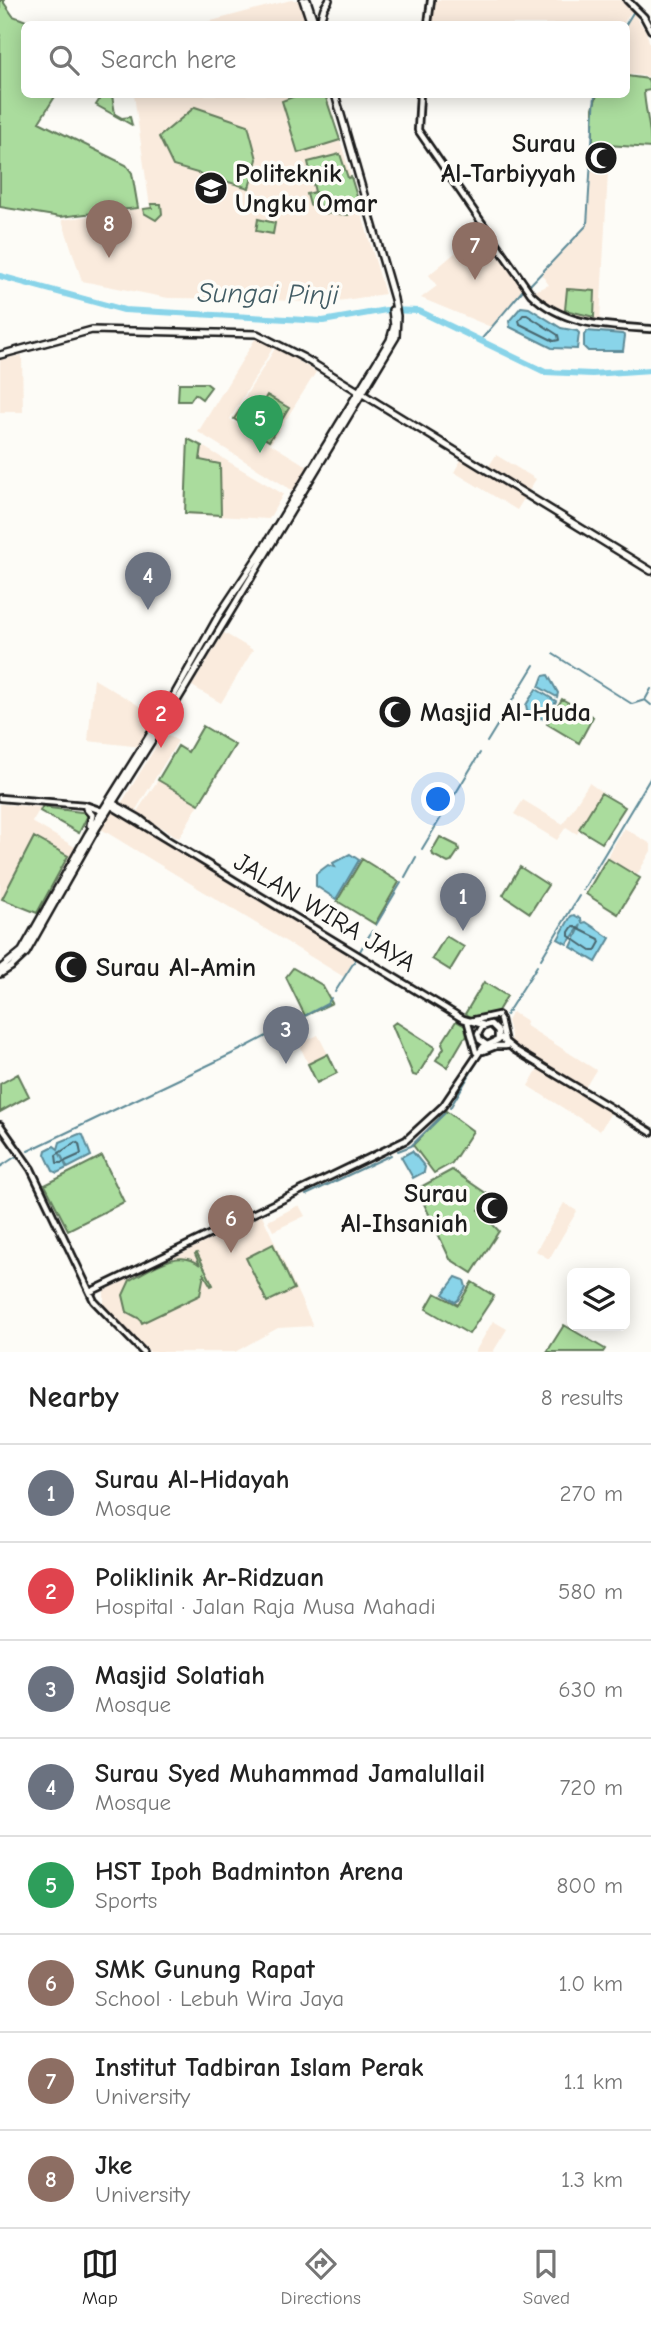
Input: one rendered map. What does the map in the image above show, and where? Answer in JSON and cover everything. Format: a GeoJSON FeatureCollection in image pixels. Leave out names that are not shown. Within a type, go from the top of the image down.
{"type":"FeatureCollection","features":[{"type":"Feature","properties":{"kind":"main road"},"geometry":{"type":"LineString","coordinates":[[305,0],[314,21]]}},
{"type":"Feature","properties":{"kind":"main road"},"geometry":{"type":"LineString","coordinates":[[317,21],[329,0]]}},
{"type":"Feature","properties":{"kind":"main road"},"geometry":{"type":"LineString","coordinates":[[0,969],[22,951],[88,834],[111,803],[238,597],[361,392],[393,333],[393,301],[334,98]]}},
{"type":"Feature","properties":{"kind":"main road"},"geometry":{"type":"LineString","coordinates":[[0,355],[92,330],[257,334],[361,392],[651,571]]}},
{"type":"Feature","properties":{"kind":"main road"},"geometry":{"type":"LineString","coordinates":[[111,803],[214,627],[361,392]]}},
{"type":"Feature","properties":{"kind":"main road"},"geometry":{"type":"LineString","coordinates":[[214,627],[238,597],[261,552]]}},
{"type":"Feature","properties":{"kind":"main road"},"geometry":{"type":"LineString","coordinates":[[86,808],[93,818],[88,834]]}},
{"type":"Feature","properties":{"kind":"main road"},"geometry":{"type":"LineString","coordinates":[[0,974],[26,953],[102,815]]}},
{"type":"Feature","properties":{"kind":"street"},"geometry":{"type":"LineString","coordinates":[[428,21],[430,0]]}},
{"type":"Feature","properties":{"kind":"street"},"geometry":{"type":"LineString","coordinates":[[628,0],[644,17],[651,30]]}},
{"type":"Feature","properties":{"kind":"street"},"geometry":{"type":"LineString","coordinates":[[420,98],[418,130],[531,294],[544,307],[587,324],[651,329]]}},
{"type":"Feature","properties":{"kind":"street"},"geometry":{"type":"LineString","coordinates":[[0,798],[86,808],[102,815]]}},
{"type":"Feature","properties":{"kind":"street","name":"JALAN WIRA JAYA"},"geometry":{"type":"LineString","coordinates":[[111,803],[467,1021],[487,1045]]}},
{"type":"Feature","properties":{"kind":"street"},"geometry":{"type":"LineString","coordinates":[[67,805],[85,805],[102,815]]}},
{"type":"Feature","properties":{"kind":"street"},"geometry":{"type":"LineString","coordinates":[[477,1052],[467,1021],[499,1017],[505,1044]]}},
{"type":"Feature","properties":{"kind":"street","name":"JALAN WIRA JAYA"},"geometry":{"type":"LineString","coordinates":[[467,1021],[484,1025]]}},
{"type":"Feature","properties":{"kind":"street"},"geometry":{"type":"LineString","coordinates":[[90,1292],[406,1140],[443,1106],[477,1052],[484,1025],[495,1026],[497,1039],[651,1132]]}},
{"type":"Feature","properties":{"kind":"street"},"geometry":{"type":"LineString","coordinates":[[477,1052],[497,1039]]}},
{"type":"Feature","properties":{"kind":"street"},"geometry":{"type":"LineString","coordinates":[[477,1052],[505,1044]]}},
{"type":"Feature","properties":{"kind":"street"},"geometry":{"type":"LineString","coordinates":[[0,1125],[22,1154],[90,1292],[103,1311],[143,1352]]}},
{"type":"Feature","properties":{"kind":"shaded area"},"geometry":{"type":"Polygon","coordinates":[[[300,0],[306,21],[211,21],[300,0]]]}},
{"type":"Feature","properties":{"kind":"shaded area"},"geometry":{"type":"Polygon","coordinates":[[[434,0],[622,0],[633,9],[625,21],[431,21],[434,0]]]}},
{"type":"Feature","properties":{"kind":"shaded area"},"geometry":{"type":"Polygon","coordinates":[[[633,13],[646,31],[651,48],[651,77],[630,74],[628,21],[633,13]]]}},
{"type":"Feature","properties":{"kind":"shaded area","name":"Politeknik Ungku Omar"},"geometry":{"type":"Polygon","coordinates":[[[134,98],[328,98],[385,294],[325,303],[168,298],[82,281],[62,220],[150,207],[134,98]]]}},
{"type":"Feature","properties":{"kind":"shaded area"},"geometry":{"type":"Polygon","coordinates":[[[591,170],[608,172],[600,320],[565,314],[545,303],[534,291],[549,285],[541,274],[586,226],[591,170]]]}},
{"type":"Feature","properties":{"kind":"shaded area"},"geometry":{"type":"Polygon","coordinates":[[[481,232],[523,290],[491,327],[421,298],[437,286],[429,275],[481,232]]]}},
{"type":"Feature","properties":{"kind":"shaded area"},"geometry":{"type":"Polygon","coordinates":[[[257,336],[274,346],[230,419],[310,468],[295,492],[198,432],[257,336]]]}},
{"type":"Feature","properties":{"kind":"shaded area"},"geometry":{"type":"Polygon","coordinates":[[[276,347],[316,372],[271,443],[232,418],[276,347]]]}},
{"type":"Feature","properties":{"kind":"shaded area"},"geometry":{"type":"Polygon","coordinates":[[[22,355],[23,412],[0,412],[0,360],[22,355]]]}},
{"type":"Feature","properties":{"kind":"shaded area"},"geometry":{"type":"Polygon","coordinates":[[[187,437],[283,494],[269,519],[184,514],[187,437]]]}},
{"type":"Feature","properties":{"kind":"shaded area"},"geometry":{"type":"Polygon","coordinates":[[[464,455],[487,469],[496,455],[536,479],[517,510],[454,472],[464,455]]]}},
{"type":"Feature","properties":{"kind":"shaded area"},"geometry":{"type":"Polygon","coordinates":[[[224,633],[253,650],[221,703],[192,686],[224,633]]]}},
{"type":"Feature","properties":{"kind":"shaded area"},"geometry":{"type":"Polygon","coordinates":[[[94,679],[160,718],[142,747],[88,741],[94,679]]]}},
{"type":"Feature","properties":{"kind":"shaded area"},"geometry":{"type":"Polygon","coordinates":[[[164,733],[178,741],[134,813],[121,804],[164,733]]]}},
{"type":"Feature","properties":{"kind":"shaded area"},"geometry":{"type":"Polygon","coordinates":[[[158,780],[199,804],[179,838],[136,813],[158,780]]]}},
{"type":"Feature","properties":{"kind":"shaded area"},"geometry":{"type":"Polygon","coordinates":[[[589,783],[602,792],[577,834],[566,827],[557,840],[514,814],[523,800],[563,824],[589,783]]]}},
{"type":"Feature","properties":{"kind":"shaded area"},"geometry":{"type":"Polygon","coordinates":[[[0,804],[41,807],[32,822],[75,847],[37,913],[0,899],[0,804]]]}},
{"type":"Feature","properties":{"kind":"shaded area"},"geometry":{"type":"Polygon","coordinates":[[[112,811],[355,958],[344,977],[101,829],[112,811]]]}},
{"type":"Feature","properties":{"kind":"shaded area"},"geometry":{"type":"Polygon","coordinates":[[[624,828],[651,844],[651,851],[637,875],[607,857],[624,828]]]}},
{"type":"Feature","properties":{"kind":"shaded area"},"geometry":{"type":"Polygon","coordinates":[[[512,1012],[527,1021],[525,1025],[596,1070],[583,1091],[613,1109],[600,1131],[528,1086],[540,1065],[510,1044],[507,1021],[512,1012]]]}},
{"type":"Feature","properties":{"kind":"shaded area"},"geometry":{"type":"Polygon","coordinates":[[[318,1035],[328,1054],[308,1064],[299,1044],[318,1035]]]}},
{"type":"Feature","properties":{"kind":"shaded area"},"geometry":{"type":"Polygon","coordinates":[[[564,1203],[577,1211],[549,1259],[536,1251],[564,1203]]]}},
{"type":"Feature","properties":{"kind":"shaded area"},"geometry":{"type":"Polygon","coordinates":[[[299,1205],[305,1216],[273,1231],[268,1221],[299,1205]]]}},
{"type":"Feature","properties":{"kind":"shaded area"},"geometry":{"type":"Polygon","coordinates":[[[262,1215],[313,1326],[278,1328],[235,1352],[150,1352],[104,1306],[104,1291],[262,1215]]]}},
{"type":"Feature","properties":{"kind":"shaded area"},"geometry":{"type":"Polygon","coordinates":[[[493,1321],[507,1329],[493,1352],[475,1352],[493,1321]]]}},
{"type":"Feature","properties":{"kind":"green space"},"geometry":{"type":"Polygon","coordinates":[[[0,0],[4,0],[13,16],[26,21],[21,21],[21,98],[54,98],[39,122],[126,165],[132,173],[138,208],[60,217],[0,207],[0,0]]]}},
{"type":"Feature","properties":{"kind":"green space"},"geometry":{"type":"Polygon","coordinates":[[[630,76],[648,79],[651,90],[644,91],[651,148],[593,144],[593,108],[596,98],[630,98],[630,76]]]}},
{"type":"Feature","properties":{"kind":"green space"},"geometry":{"type":"Polygon","coordinates":[[[100,98],[112,98],[115,114],[122,118],[130,117],[132,125],[96,105],[100,98]]]}},
{"type":"Feature","properties":{"kind":"green space"},"geometry":{"type":"Polygon","coordinates":[[[290,98],[326,98],[340,140],[298,153],[282,101],[290,98]]]}},
{"type":"Feature","properties":{"kind":"green space"},"geometry":{"type":"Polygon","coordinates":[[[195,107],[248,125],[257,159],[249,188],[173,166],[159,137],[195,107]]]}},
{"type":"Feature","properties":{"kind":"green space"},"geometry":{"type":"Polygon","coordinates":[[[340,154],[359,203],[346,207],[348,215],[324,213],[317,201],[310,205],[307,194],[315,192],[308,162],[340,154]]]}},
{"type":"Feature","properties":{"kind":"green space"},"geometry":{"type":"Polygon","coordinates":[[[151,204],[161,204],[162,214],[156,220],[144,213],[143,209],[152,208],[151,204]]]}},
{"type":"Feature","properties":{"kind":"green space"},"geometry":{"type":"Polygon","coordinates":[[[258,219],[275,223],[273,234],[256,231],[258,219]]]}},
{"type":"Feature","properties":{"kind":"green space"},"geometry":{"type":"Polygon","coordinates":[[[567,289],[595,291],[594,317],[565,310],[567,289]]]}},
{"type":"Feature","properties":{"kind":"green space"},"geometry":{"type":"Polygon","coordinates":[[[179,383],[206,383],[211,387],[202,399],[195,394],[190,401],[178,401],[179,383]]]}},
{"type":"Feature","properties":{"kind":"green space"},"geometry":{"type":"Polygon","coordinates":[[[267,395],[289,408],[269,441],[234,419],[242,407],[255,415],[267,395]]]}},
{"type":"Feature","properties":{"kind":"green space"},"geometry":{"type":"Polygon","coordinates":[[[188,439],[202,446],[200,460],[220,464],[221,515],[185,513],[188,439]]]}},
{"type":"Feature","properties":{"kind":"green space"},"geometry":{"type":"Polygon","coordinates":[[[562,699],[593,717],[579,743],[547,724],[562,699]]]}},
{"type":"Feature","properties":{"kind":"green space"},"geometry":{"type":"Polygon","coordinates":[[[203,726],[235,745],[199,804],[158,780],[178,746],[188,752],[203,726]]]}},
{"type":"Feature","properties":{"kind":"green space"},"geometry":{"type":"Polygon","coordinates":[[[601,793],[625,807],[602,843],[579,829],[601,793]]]}},
{"type":"Feature","properties":{"kind":"green space"},"geometry":{"type":"Polygon","coordinates":[[[42,807],[89,813],[79,833],[40,811],[42,807]]]}},
{"type":"Feature","properties":{"kind":"green space"},"geometry":{"type":"Polygon","coordinates":[[[34,837],[68,856],[37,913],[2,899],[34,837]]]}},
{"type":"Feature","properties":{"kind":"green space"},"geometry":{"type":"Polygon","coordinates":[[[440,837],[458,846],[459,850],[451,862],[433,855],[432,851],[440,837]]]}},
{"type":"Feature","properties":{"kind":"green space"},"geometry":{"type":"Polygon","coordinates":[[[607,858],[640,878],[618,914],[586,894],[607,858]]]}},
{"type":"Feature","properties":{"kind":"green space"},"geometry":{"type":"Polygon","coordinates":[[[362,859],[399,882],[375,924],[337,901],[362,859]]]}},
{"type":"Feature","properties":{"kind":"green space"},"geometry":{"type":"Polygon","coordinates":[[[520,867],[548,885],[530,913],[503,895],[520,867]]]}},
{"type":"Feature","properties":{"kind":"green space"},"geometry":{"type":"Polygon","coordinates":[[[446,936],[464,947],[450,970],[432,959],[446,936]]]}},
{"type":"Feature","properties":{"kind":"green space"},"geometry":{"type":"Polygon","coordinates":[[[293,968],[322,985],[332,1003],[305,1016],[286,977],[293,968]]]}},
{"type":"Feature","properties":{"kind":"green space"},"geometry":{"type":"Polygon","coordinates":[[[484,982],[507,996],[496,1014],[473,1019],[465,1014],[484,982]]]}},
{"type":"Feature","properties":{"kind":"green space"},"geometry":{"type":"Polygon","coordinates":[[[456,1021],[465,1026],[467,1037],[447,1067],[436,1060],[444,1048],[442,1043],[456,1021]]]}},
{"type":"Feature","properties":{"kind":"green space"},"geometry":{"type":"Polygon","coordinates":[[[396,1022],[435,1047],[417,1076],[413,1075],[392,1025],[396,1022]]]}},
{"type":"Feature","properties":{"kind":"green space"},"geometry":{"type":"Polygon","coordinates":[[[328,1054],[337,1073],[317,1083],[308,1064],[328,1054]]]}},
{"type":"Feature","properties":{"kind":"green space"},"geometry":{"type":"Polygon","coordinates":[[[18,1074],[29,1096],[0,1112],[0,1084],[18,1074]]]}},
{"type":"Feature","properties":{"kind":"green space"},"geometry":{"type":"Polygon","coordinates":[[[446,1111],[473,1131],[452,1163],[434,1173],[413,1145],[446,1111]]]}},
{"type":"Feature","properties":{"kind":"green space"},"geometry":{"type":"Polygon","coordinates":[[[102,1156],[124,1202],[68,1230],[45,1185],[102,1156]]]}},
{"type":"Feature","properties":{"kind":"green space"},"geometry":{"type":"Polygon","coordinates":[[[452,1170],[490,1196],[479,1210],[499,1231],[472,1273],[450,1259],[417,1189],[452,1170]]]}},
{"type":"Feature","properties":{"kind":"green space"},"geometry":{"type":"Polygon","coordinates":[[[273,1244],[294,1289],[267,1302],[246,1258],[273,1244]]]}},
{"type":"Feature","properties":{"kind":"green space"},"geometry":{"type":"Polygon","coordinates":[[[197,1253],[213,1285],[211,1286],[204,1274],[200,1295],[142,1323],[127,1312],[123,1295],[130,1280],[174,1259],[192,1260],[200,1265],[195,1254],[197,1253]]]}},
{"type":"Feature","properties":{"kind":"green space"},"geometry":{"type":"Polygon","coordinates":[[[472,1282],[494,1296],[469,1334],[426,1309],[435,1293],[458,1305],[472,1282]]]}},
{"type":"Feature","properties":{"kind":"green space"},"geometry":{"type":"Polygon","coordinates":[[[564,1325],[567,1331],[574,1331],[605,1349],[603,1352],[547,1352],[564,1325]]]}},
{"type":"Feature","properties":{"kind":"water"},"geometry":{"type":"Polygon","coordinates":[[[521,307],[529,308],[561,328],[577,331],[577,349],[552,348],[510,327],[509,321],[521,307]]]}},
{"type":"Feature","properties":{"kind":"water"},"geometry":{"type":"Polygon","coordinates":[[[587,331],[622,334],[625,336],[623,351],[588,351],[584,347],[584,335],[587,331]]]}},
{"type":"Feature","properties":{"kind":"water"},"geometry":{"type":"Polygon","coordinates":[[[548,675],[558,693],[557,697],[539,687],[543,676],[548,675]]]}},
{"type":"Feature","properties":{"kind":"water"},"geometry":{"type":"Polygon","coordinates":[[[536,689],[556,701],[546,719],[527,710],[526,705],[536,689]]]}},
{"type":"Feature","properties":{"kind":"water"},"geometry":{"type":"Polygon","coordinates":[[[350,854],[359,860],[336,899],[316,886],[316,874],[328,865],[335,867],[333,863],[350,854]]]}},
{"type":"Feature","properties":{"kind":"water"},"geometry":{"type":"Polygon","coordinates":[[[574,915],[581,919],[582,923],[586,922],[610,938],[596,962],[571,947],[581,925],[567,944],[558,939],[574,915]]]}},
{"type":"Feature","properties":{"kind":"water"},"geometry":{"type":"Polygon","coordinates":[[[79,1134],[83,1135],[91,1156],[68,1168],[59,1152],[67,1168],[57,1173],[53,1171],[45,1154],[46,1150],[54,1146],[58,1149],[60,1142],[79,1134]]]}},
{"type":"Feature","properties":{"kind":"water"},"geometry":{"type":"Polygon","coordinates":[[[412,1151],[425,1167],[424,1172],[413,1178],[401,1157],[412,1151]]]}},
{"type":"Feature","properties":{"kind":"water"},"geometry":{"type":"Polygon","coordinates":[[[456,1277],[464,1280],[466,1287],[455,1302],[443,1294],[456,1277]]]}},
{"type":"Feature","properties":{"kind":"waterway"},"geometry":{"type":"LineString","coordinates":[[628,21],[634,11]]}},
{"type":"Feature","properties":{"kind":"waterway"},"geometry":{"type":"LineString","coordinates":[[529,286],[587,225],[595,98]]}},
{"type":"Feature","properties":{"kind":"waterway","name":"Sungai Pinji"},"geometry":{"type":"LineString","coordinates":[[0,276],[124,310],[323,321],[386,310],[419,311],[545,372],[592,374],[651,370]]}},
{"type":"Feature","properties":{"kind":"waterway"},"geometry":{"type":"LineString","coordinates":[[480,341],[523,290]]}},
{"type":"Feature","properties":{"kind":"waterway"},"geometry":{"type":"LineString","coordinates":[[553,654],[632,704],[645,700],[651,689]]}},
{"type":"Feature","properties":{"kind":"waterway"},"geometry":{"type":"LineString","coordinates":[[487,742],[534,665]]}},
{"type":"Feature","properties":{"kind":"waterway"},"geometry":{"type":"LineString","coordinates":[[645,700],[651,705]]}},
{"type":"Feature","properties":{"kind":"waterway"},"geometry":{"type":"LineString","coordinates":[[422,849],[480,753]]}},
{"type":"Feature","properties":{"kind":"waterway"},"geometry":{"type":"LineString","coordinates":[[583,890],[651,777]]}},
{"type":"Feature","properties":{"kind":"waterway"},"geometry":{"type":"LineString","coordinates":[[405,877],[416,857]]}},
{"type":"Feature","properties":{"kind":"waterway"},"geometry":{"type":"LineString","coordinates":[[376,925],[401,883]]}},
{"type":"Feature","properties":{"kind":"waterway"},"geometry":{"type":"LineString","coordinates":[[541,959],[579,896]]}},
{"type":"Feature","properties":{"kind":"waterway"},"geometry":{"type":"LineString","coordinates":[[360,951],[372,931]]}},
{"type":"Feature","properties":{"kind":"waterway"},"geometry":{"type":"LineString","coordinates":[[335,992],[356,959]]}},
{"type":"Feature","properties":{"kind":"waterway"},"geometry":{"type":"LineString","coordinates":[[506,1015],[537,966]]}},
{"type":"Feature","properties":{"kind":"waterway"},"geometry":{"type":"LineString","coordinates":[[28,1151],[242,1049],[327,1004],[331,998]]}},
{"type":"Feature","properties":{"kind":"waterway"},"geometry":{"type":"LineString","coordinates":[[450,1108],[480,1057]]}},
{"type":"Feature","properties":{"kind":"waterway"},"geometry":{"type":"LineString","coordinates":[[398,1151],[411,1146],[445,1113]]}},
{"type":"Feature","properties":{"kind":"waterway"},"geometry":{"type":"LineString","coordinates":[[0,1167],[18,1155]]}},
{"type":"Feature","properties":{"kind":"waterway"},"geometry":{"type":"LineString","coordinates":[[306,1195],[391,1155]]}},
{"type":"Feature","properties":{"kind":"place","name":"Surau Al-Tarbiyyah"},"geometry":{"type":"Point","coordinates":[601,158]}},
{"type":"Feature","properties":{"kind":"place","name":"Politeknik Ungku Omar"},"geometry":{"type":"Point","coordinates":[211,188]}},
{"type":"Feature","properties":{"kind":"place","name":"Jke"},"geometry":{"type":"Point","coordinates":[109,258]}},
{"type":"Feature","properties":{"kind":"place","name":"Institut Tadbiran Islam Perak"},"geometry":{"type":"Point","coordinates":[475,280]}},
{"type":"Feature","properties":{"kind":"place","name":"HST Ipoh Badminton Arena"},"geometry":{"type":"Point","coordinates":[260,453]}},
{"type":"Feature","properties":{"kind":"place","name":"Surau Syed Muhammad Jamalullail"},"geometry":{"type":"Point","coordinates":[148,610]}},
{"type":"Feature","properties":{"kind":"place","name":"Masjid Al-Huda"},"geometry":{"type":"Point","coordinates":[395,712]}},
{"type":"Feature","properties":{"kind":"place","name":"Poliklinik Ar-Ridzuan"},"geometry":{"type":"Point","coordinates":[161,748]}},
{"type":"Feature","properties":{"kind":"place","name":"Surau Al-Hidayah"},"geometry":{"type":"Point","coordinates":[463,931]}},
{"type":"Feature","properties":{"kind":"place","name":"Surau Al-Amin"},"geometry":{"type":"Point","coordinates":[71,967]}},
{"type":"Feature","properties":{"kind":"place","name":"Masjid Solatiah"},"geometry":{"type":"Point","coordinates":[286,1064]}},
{"type":"Feature","properties":{"kind":"place","name":"Surau Al-Ihsaniah"},"geometry":{"type":"Point","coordinates":[492,1208]}},
{"type":"Feature","properties":{"kind":"place","name":"SMK Gunung Rapat"},"geometry":{"type":"Point","coordinates":[231,1253]}}]}
